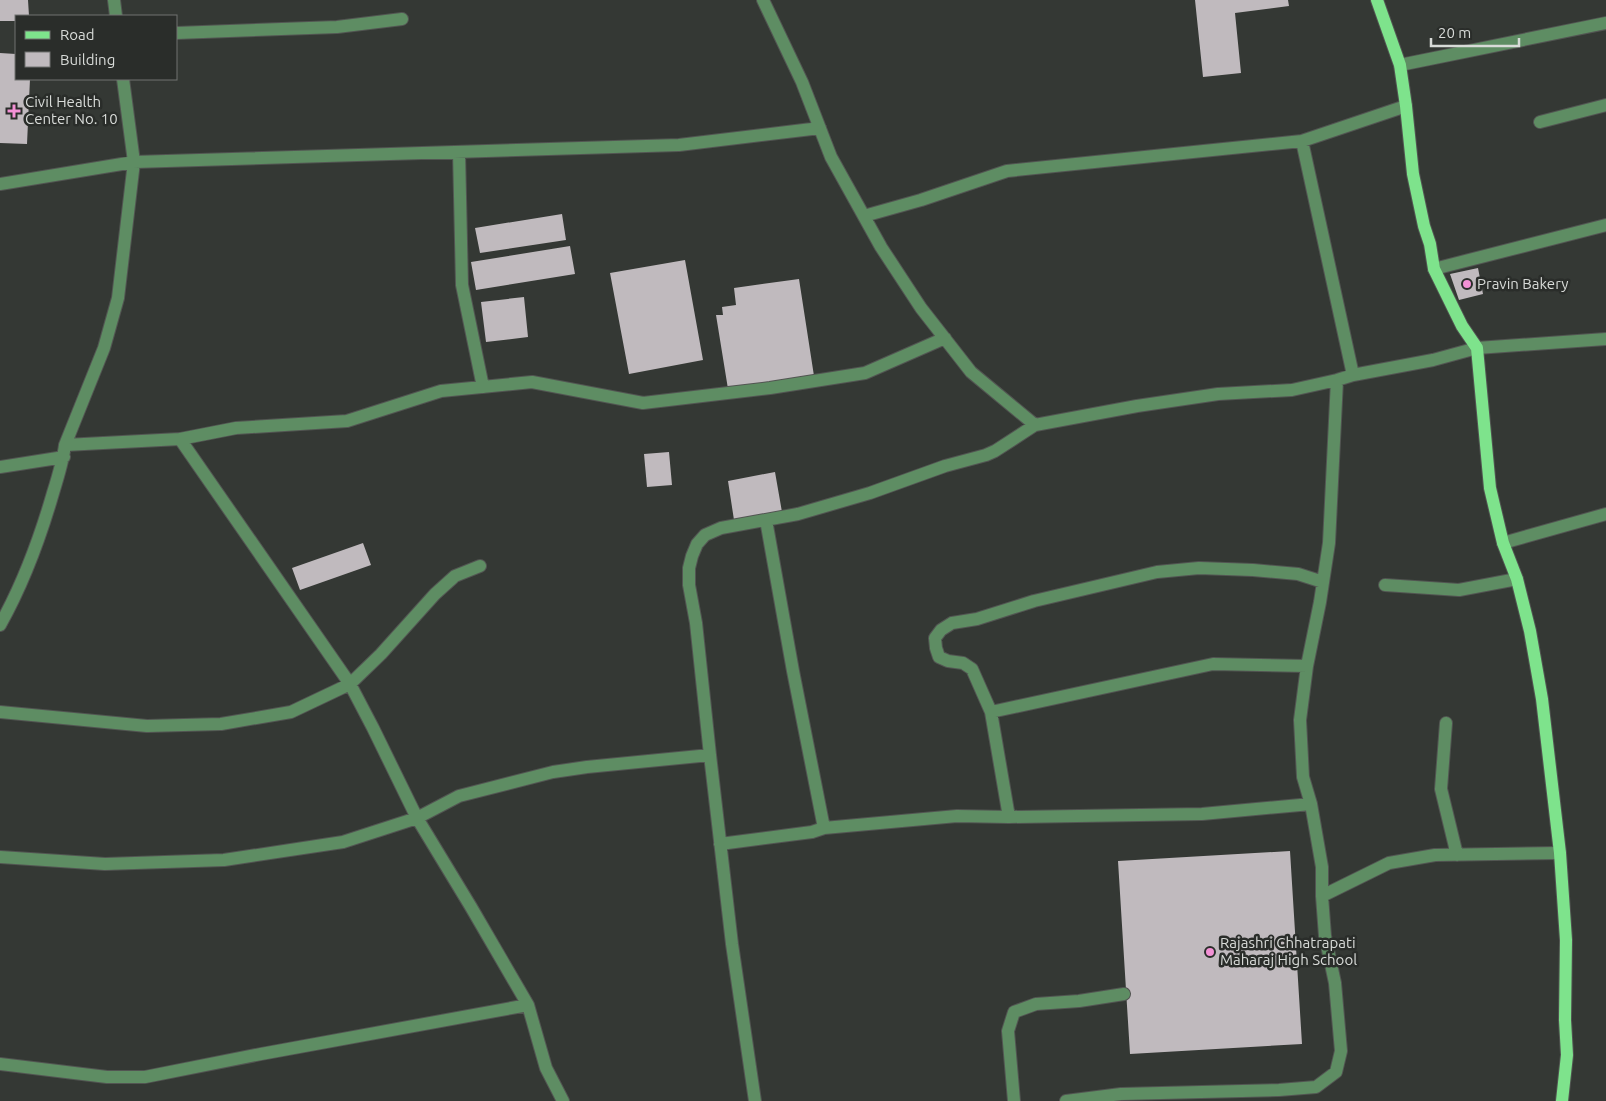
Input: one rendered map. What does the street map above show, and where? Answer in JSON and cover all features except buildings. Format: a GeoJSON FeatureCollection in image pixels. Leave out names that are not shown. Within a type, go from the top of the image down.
{"type":"FeatureCollection","features":[{"type":"Feature","properties":{"kind":"main road"},"geometry":{"type":"LineString","coordinates":[[1377,0],[1400,65],[1413,174],[1434,269],[1462,326],[1477,348],[1490,488],[1503,543],[1517,579],[1530,631],[1542,699],[1560,853],[1566,940],[1565,1020],[1567,1055],[1562,1101]]}},
{"type":"Feature","properties":{"kind":"street"},"geometry":{"type":"LineString","coordinates":[[114,0],[116,15]]}},
{"type":"Feature","properties":{"kind":"street"},"geometry":{"type":"LineString","coordinates":[[763,0],[802,82],[831,157],[881,247],[921,308],[971,372],[1035,425]]}},
{"type":"Feature","properties":{"kind":"street"},"geometry":{"type":"LineString","coordinates":[[178,33],[338,28],[402,20]]}},
{"type":"Feature","properties":{"kind":"street"},"geometry":{"type":"LineString","coordinates":[[1400,65],[1606,23]]}},
{"type":"Feature","properties":{"kind":"street"},"geometry":{"type":"LineString","coordinates":[[0,625],[6,602],[45,519],[64,451],[104,348],[118,298],[134,162],[123,80]]}},
{"type":"Feature","properties":{"kind":"street"},"geometry":{"type":"LineString","coordinates":[[1540,122],[1606,105]]}},
{"type":"Feature","properties":{"kind":"street"},"geometry":{"type":"LineString","coordinates":[[864,216],[921,200],[1007,171],[1302,141],[1406,106]]}},
{"type":"Feature","properties":{"kind":"street"},"geometry":{"type":"LineString","coordinates":[[0,184],[134,162],[679,145],[820,128]]}},
{"type":"Feature","properties":{"kind":"street"},"geometry":{"type":"LineString","coordinates":[[1302,141],[1353,375]]}},
{"type":"Feature","properties":{"kind":"street"},"geometry":{"type":"LineString","coordinates":[[459,152],[462,285],[483,387]]}},
{"type":"Feature","properties":{"kind":"street"},"geometry":{"type":"LineString","coordinates":[[1434,269],[1606,226]]}},
{"type":"Feature","properties":{"kind":"street"},"geometry":{"type":"LineString","coordinates":[[0,466],[64,451],[180,439],[236,428],[347,421],[441,391],[532,382],[643,403],[770,388],[865,373],[945,338]]}},
{"type":"Feature","properties":{"kind":"street"},"geometry":{"type":"LineString","coordinates":[[755,1101],[733,952],[696,623],[689,585],[690,562],[697,544],[705,535],[721,528],[798,514],[870,493],[945,466],[986,455],[1035,425],[1136,406],[1218,394],[1292,390],[1353,375],[1433,360],[1477,348],[1606,339]]}},
{"type":"Feature","properties":{"kind":"street"},"geometry":{"type":"LineString","coordinates":[[1066,1101],[1121,1094],[1279,1090],[1316,1087],[1336,1072],[1341,1051],[1335,983],[1325,936],[1322,867],[1311,804],[1303,777],[1300,720],[1307,666],[1320,602],[1329,543],[1337,380]]}},
{"type":"Feature","properties":{"kind":"street"},"geometry":{"type":"LineString","coordinates":[[180,439],[350,684],[417,818],[528,1004],[546,1068],[563,1101]]}},
{"type":"Feature","properties":{"kind":"street"},"geometry":{"type":"LineString","coordinates":[[1503,543],[1606,514]]}},
{"type":"Feature","properties":{"kind":"street"},"geometry":{"type":"LineString","coordinates":[[766,520],[824,828]]}},
{"type":"Feature","properties":{"kind":"street"},"geometry":{"type":"LineString","coordinates":[[0,712],[147,726],[221,724],[291,712],[350,684],[394,640],[435,594],[455,576],[480,566]]}},
{"type":"Feature","properties":{"kind":"street"},"geometry":{"type":"LineString","coordinates":[[1009,817],[991,712],[972,669],[963,663],[948,661],[939,657],[935,638],[941,630],[952,623],[978,619],[1034,601],[1157,572],[1199,568],[1253,570],[1298,574],[1323,582]]}},
{"type":"Feature","properties":{"kind":"street"},"geometry":{"type":"LineString","coordinates":[[1385,585],[1458,590],[1517,579]]}},
{"type":"Feature","properties":{"kind":"street"},"geometry":{"type":"LineString","coordinates":[[991,712],[1213,664],[1307,666]]}},
{"type":"Feature","properties":{"kind":"street"},"geometry":{"type":"LineString","coordinates":[[1446,723],[1441,789],[1457,855]]}},
{"type":"Feature","properties":{"kind":"street"},"geometry":{"type":"LineString","coordinates":[[0,857],[105,864],[224,860],[343,842],[417,818],[459,796],[553,772],[710,755]]}},
{"type":"Feature","properties":{"kind":"street"},"geometry":{"type":"LineString","coordinates":[[720,844],[812,832],[824,828],[957,816],[1202,814],[1311,804]]}},
{"type":"Feature","properties":{"kind":"street"},"geometry":{"type":"LineString","coordinates":[[1322,896],[1389,863],[1435,855],[1560,853]]}},
{"type":"Feature","properties":{"kind":"street"},"geometry":{"type":"LineString","coordinates":[[1014,1101],[1008,1031],[1014,1012],[1036,1004],[1079,1001],[1124,994]]}},
{"type":"Feature","properties":{"kind":"street"},"geometry":{"type":"LineString","coordinates":[[0,1064],[107,1077],[145,1077],[528,1004]]}},
{"type":"Feature","properties":{"kind":"place","name":"Civil Health Center No. 10"},"geometry":{"type":"Point","coordinates":[14,111]}},
{"type":"Feature","properties":{"kind":"place","name":"Pravin Bakery"},"geometry":{"type":"Point","coordinates":[1467,284]}},
{"type":"Feature","properties":{"kind":"place","name":"Rajashri Chhatrapati Maharaj High School"},"geometry":{"type":"Point","coordinates":[1210,952]}}]}
